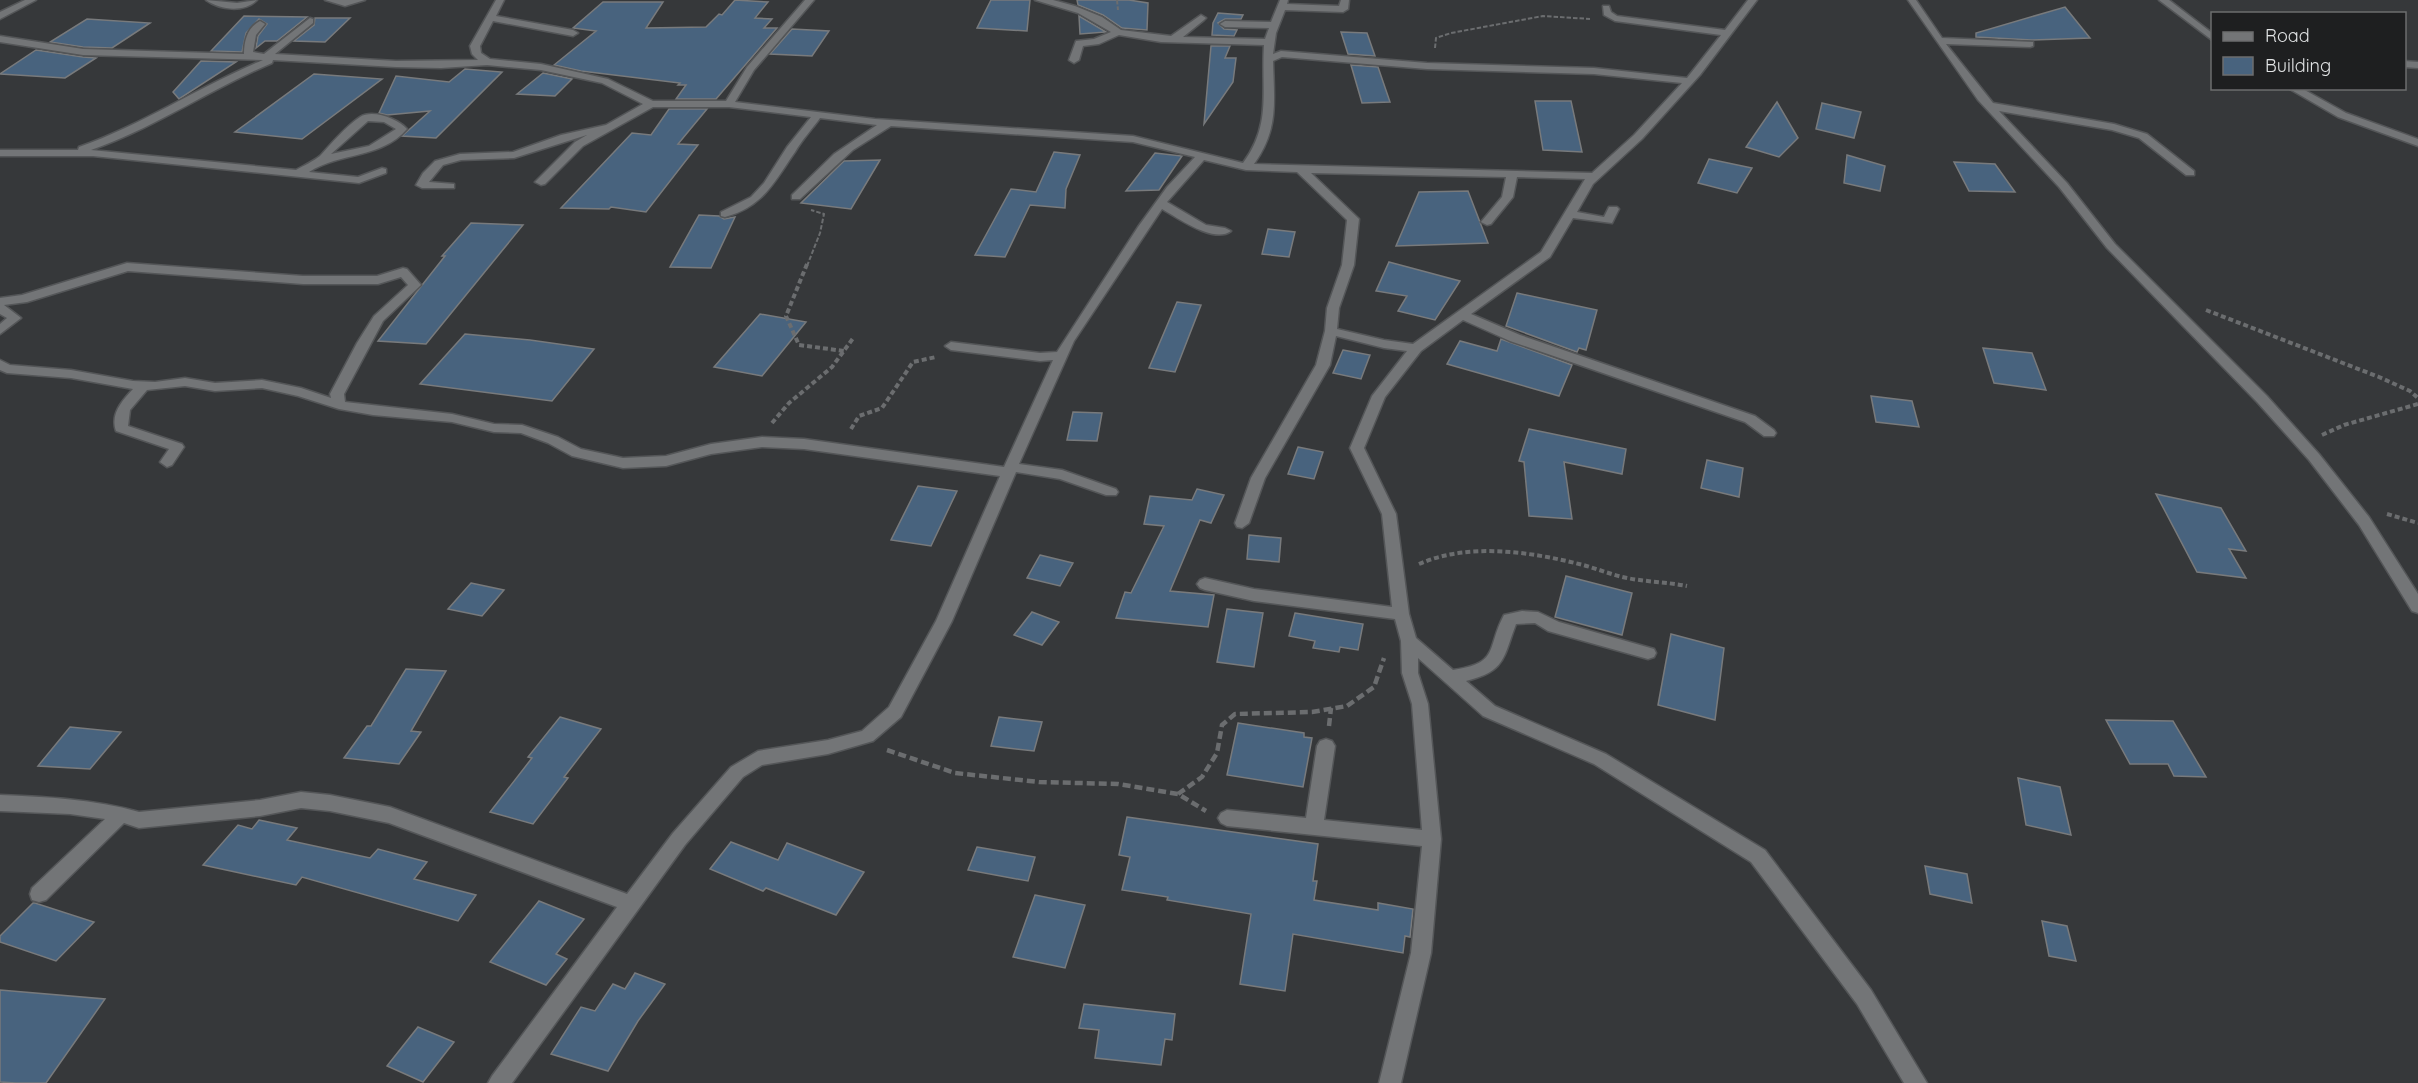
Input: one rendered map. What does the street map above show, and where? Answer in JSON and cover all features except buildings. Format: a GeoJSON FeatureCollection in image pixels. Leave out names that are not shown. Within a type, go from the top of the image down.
{"type":"FeatureCollection","features":[{"type":"Feature","properties":{"kind":"street"},"geometry":{"type":"LineString","coordinates":[[0,16],[32,0]]}},
{"type":"Feature","properties":{"kind":"street"},"geometry":{"type":"LineString","coordinates":[[210,0],[237,7],[245,6],[253,0]]}},
{"type":"Feature","properties":{"kind":"street"},"geometry":{"type":"LineString","coordinates":[[329,0],[345,3],[361,0]]}},
{"type":"Feature","properties":{"kind":"street"},"geometry":{"type":"LineString","coordinates":[[487,62],[477,54],[475,46],[500,0]]}},
{"type":"Feature","properties":{"kind":"street"},"geometry":{"type":"LineString","coordinates":[[729,104],[750,69],[810,0]]}},
{"type":"Feature","properties":{"kind":"street"},"geometry":{"type":"LineString","coordinates":[[1039,0],[1076,7],[1099,18],[1118,32],[1136,36],[1269,42]]}},
{"type":"Feature","properties":{"kind":"street"},"geometry":{"type":"LineString","coordinates":[[1246,167],[1255,156],[1265,136],[1270,113],[1269,42],[1283,4],[1342,9],[1346,0]]}},
{"type":"Feature","properties":{"kind":"street"},"geometry":{"type":"LineString","coordinates":[[1753,0],[1689,81],[1638,137],[1589,182],[1546,254],[1416,348],[1379,396],[1357,448],[1389,514],[1398,583],[1393,613],[1409,641],[1489,711],[1600,759],[1758,856],[1864,997],[1916,1083]]}},
{"type":"Feature","properties":{"kind":"street"},"geometry":{"type":"LineString","coordinates":[[1912,0],[1990,106],[2063,185],[2111,246],[2262,399],[2299,440],[2364,520],[2418,607]]}},
{"type":"Feature","properties":{"kind":"street"},"geometry":{"type":"LineString","coordinates":[[2163,0],[2211,35]]}},
{"type":"Feature","properties":{"kind":"street"},"geometry":{"type":"LineString","coordinates":[[1605,8],[1607,13],[1615,18],[1727,33]]}},
{"type":"Feature","properties":{"kind":"street"},"geometry":{"type":"LineString","coordinates":[[489,18],[573,33]]}},
{"type":"Feature","properties":{"kind":"street"},"geometry":{"type":"LineString","coordinates":[[1174,39],[1201,18]]}},
{"type":"Feature","properties":{"kind":"street"},"geometry":{"type":"LineString","coordinates":[[266,57],[310,21]]}},
{"type":"Feature","properties":{"kind":"street"},"geometry":{"type":"LineString","coordinates":[[249,57],[247,46],[260,24]]}},
{"type":"Feature","properties":{"kind":"street"},"geometry":{"type":"LineString","coordinates":[[1225,24],[1276,25]]}},
{"type":"Feature","properties":{"kind":"street"},"geometry":{"type":"LineString","coordinates":[[1074,60],[1079,43],[1096,42],[1118,32]]}},
{"type":"Feature","properties":{"kind":"street"},"geometry":{"type":"LineString","coordinates":[[0,39],[83,52],[266,57],[396,64],[441,65],[487,62],[541,68],[605,81],[651,104],[729,104],[890,123],[1133,139],[1246,167],[1595,177]]}},
{"type":"Feature","properties":{"kind":"street"},"geometry":{"type":"LineString","coordinates":[[1940,41],[2030,44]]}},
{"type":"Feature","properties":{"kind":"street"},"geometry":{"type":"LineString","coordinates":[[1269,59],[1281,54],[1455,67],[1594,71],[1689,81]]}},
{"type":"Feature","properties":{"kind":"street"},"geometry":{"type":"LineString","coordinates":[[76,151],[124,133],[207,88],[278,58]]}},
{"type":"Feature","properties":{"kind":"street"},"geometry":{"type":"LineString","coordinates":[[2298,90],[2342,115],[2418,143]]}},
{"type":"Feature","properties":{"kind":"street"},"geometry":{"type":"LineString","coordinates":[[541,182],[579,144],[651,104]]}},
{"type":"Feature","properties":{"kind":"street"},"geometry":{"type":"LineString","coordinates":[[1990,106],[2114,127],[2143,136],[2190,173]]}},
{"type":"Feature","properties":{"kind":"street"},"geometry":{"type":"LineString","coordinates":[[724,214],[755,200],[768,186],[791,149],[817,116]]}},
{"type":"Feature","properties":{"kind":"street"},"geometry":{"type":"LineString","coordinates":[[299,173],[322,160],[356,154],[385,144],[402,129],[388,119],[365,118],[328,151],[322,160]]}},
{"type":"Feature","properties":{"kind":"street"},"geometry":{"type":"LineString","coordinates":[[796,197],[829,162],[863,136],[890,123]]}},
{"type":"Feature","properties":{"kind":"street"},"geometry":{"type":"LineString","coordinates":[[450,186],[422,185],[427,175],[439,163],[460,157],[514,155],[565,137],[606,128]]}},
{"type":"Feature","properties":{"kind":"street"},"geometry":{"type":"LineString","coordinates":[[0,153],[76,151],[359,180],[382,171]]}},
{"type":"Feature","properties":{"kind":"street"},"geometry":{"type":"LineString","coordinates":[[499,1083],[679,839],[737,772],[758,758],[828,747],[867,736],[896,712],[944,621],[988,514],[1068,341],[1161,203],[1203,155]]}},
{"type":"Feature","properties":{"kind":"street"},"geometry":{"type":"LineString","coordinates":[[1242,523],[1258,478],[1323,365],[1331,331],[1328,318],[1346,272],[1353,237],[1353,219],[1318,184],[1299,169]]}},
{"type":"Feature","properties":{"kind":"street"},"geometry":{"type":"LineString","coordinates":[[1487,222],[1507,197],[1512,174]]}},
{"type":"Feature","properties":{"kind":"street"},"geometry":{"type":"LineString","coordinates":[[1161,203],[1203,228],[1225,231]]}},
{"type":"Feature","properties":{"kind":"street"},"geometry":{"type":"LineString","coordinates":[[1570,214],[1608,221],[1613,209]]}},
{"type":"Feature","properties":{"kind":"street"},"geometry":{"type":"LineString","coordinates":[[0,302],[23,299],[127,267],[303,280],[378,280],[403,272],[415,285],[378,319],[337,394],[339,405]]}},
{"type":"Feature","properties":{"kind":"street"},"geometry":{"type":"LineString","coordinates":[[0,308],[15,318],[0,330]]}},
{"type":"Feature","properties":{"kind":"street"},"geometry":{"type":"LineString","coordinates":[[1462,315],[1515,338],[1750,419],[1769,433]]}},
{"type":"Feature","properties":{"kind":"street"},"geometry":{"type":"LineString","coordinates":[[1331,331],[1384,344],[1416,348]]}},
{"type":"Feature","properties":{"kind":"street"},"geometry":{"type":"LineString","coordinates":[[951,346],[1040,357],[1062,355]]}},
{"type":"Feature","properties":{"kind":"street"},"geometry":{"type":"LineString","coordinates":[[2,369],[71,374],[143,386],[185,382],[215,387],[262,384],[301,392],[339,405],[373,411],[452,418],[494,428],[522,429],[553,440],[577,453],[623,463],[666,461],[711,448],[762,442],[804,444],[1062,475],[1111,492]]}},
{"type":"Feature","properties":{"kind":"street"},"geometry":{"type":"LineString","coordinates":[[143,386],[123,409],[122,428],[177,447],[167,462]]}},
{"type":"Feature","properties":{"kind":"street"},"geometry":{"type":"LineString","coordinates":[[1205,584],[1254,595],[1393,613]]}},
{"type":"Feature","properties":{"kind":"street"},"geometry":{"type":"LineString","coordinates":[[1450,676],[1479,673],[1492,666],[1510,619],[1528,615],[1544,619],[1554,627],[1648,653]]}},
{"type":"Feature","properties":{"kind":"street"},"geometry":{"type":"LineString","coordinates":[[1390,1083],[1421,953],[1432,839],[1420,705],[1410,673],[1409,641]]}},
{"type":"Feature","properties":{"kind":"street"},"geometry":{"type":"LineString","coordinates":[[1314,828],[1326,746]]}},
{"type":"Feature","properties":{"kind":"street"},"geometry":{"type":"LineString","coordinates":[[0,803],[69,806],[122,814],[139,820],[164,819],[221,810],[260,808],[301,800],[330,804],[390,815],[632,904]]}},
{"type":"Feature","properties":{"kind":"street"},"geometry":{"type":"LineString","coordinates":[[39,894],[122,814]]}},
{"type":"Feature","properties":{"kind":"street"},"geometry":{"type":"LineString","coordinates":[[1227,818],[1432,839]]}},
{"type":"Feature","properties":{"kind":"path"},"geometry":{"type":"LineString","coordinates":[[1455,67],[1438,60],[1435,49],[1436,38],[1451,33],[1543,16],[1615,18]]}},
{"type":"Feature","properties":{"kind":"path"},"geometry":{"type":"LineString","coordinates":[[796,197],[792,203],[824,214],[820,234],[786,316],[799,345],[844,351]]}},
{"type":"Feature","properties":{"kind":"path"},"geometry":{"type":"LineString","coordinates":[[2205,310],[2379,377],[2410,391],[2418,398]]}},
{"type":"Feature","properties":{"kind":"path"},"geometry":{"type":"LineString","coordinates":[[762,442],[771,423],[789,403],[832,367],[854,338]]}},
{"type":"Feature","properties":{"kind":"path"},"geometry":{"type":"LineString","coordinates":[[841,449],[848,438],[854,420],[861,412],[882,408],[913,362],[940,356],[951,346]]}},
{"type":"Feature","properties":{"kind":"path"},"geometry":{"type":"LineString","coordinates":[[2299,440],[2418,404]]}},
{"type":"Feature","properties":{"kind":"path"},"geometry":{"type":"LineString","coordinates":[[1398,583],[1420,563],[1434,557],[1481,552],[1544,558],[1585,566],[1627,578],[1687,586]]}},
{"type":"Feature","properties":{"kind":"path"},"geometry":{"type":"LineString","coordinates":[[1178,794],[1202,777],[1217,753],[1222,725],[1235,714],[1312,712],[1347,706],[1374,687],[1384,659],[1393,613]]}},
{"type":"Feature","properties":{"kind":"path"},"geometry":{"type":"LineString","coordinates":[[867,736],[886,750],[955,773],[1040,782],[1118,784],[1178,794],[1202,809],[1227,818]]}}]}
